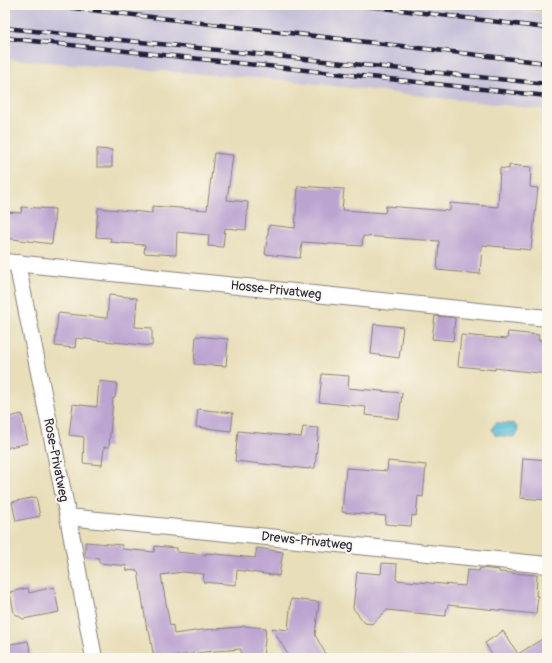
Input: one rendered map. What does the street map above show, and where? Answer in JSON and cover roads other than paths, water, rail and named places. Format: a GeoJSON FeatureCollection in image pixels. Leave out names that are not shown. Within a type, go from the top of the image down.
{"type":"FeatureCollection","features":[{"type":"Feature","properties":{"kind":"street","name":"Hosse-Privatweg"},"geometry":{"type":"LineString","coordinates":[[11,262],[547,318]]}},
{"type":"Feature","properties":{"kind":"street","name":"Rose-Privatweg"},"geometry":{"type":"LineString","coordinates":[[11,262],[68,517],[94,658]]}},
{"type":"Feature","properties":{"kind":"street","name":"Drews-Privatweg"},"geometry":{"type":"LineString","coordinates":[[68,517],[547,564]]}},
{"type":"Feature","properties":{"kind":"water"},"geometry":{"type":"Polygon","coordinates":[[[496,423],[514,424],[517,427],[518,433],[513,437],[495,435],[492,429],[496,423]]]}},
{"type":"Feature","properties":{"kind":"railway"},"geometry":{"type":"LineString","coordinates":[[48,5],[547,63]]}},
{"type":"Feature","properties":{"kind":"railway"},"geometry":{"type":"LineString","coordinates":[[359,5],[547,28]]}},
{"type":"Feature","properties":{"kind":"railway"},"geometry":{"type":"LineString","coordinates":[[5,28],[547,84]]}},
{"type":"Feature","properties":{"kind":"railway"},"geometry":{"type":"LineString","coordinates":[[5,38],[547,96]]}}]}
